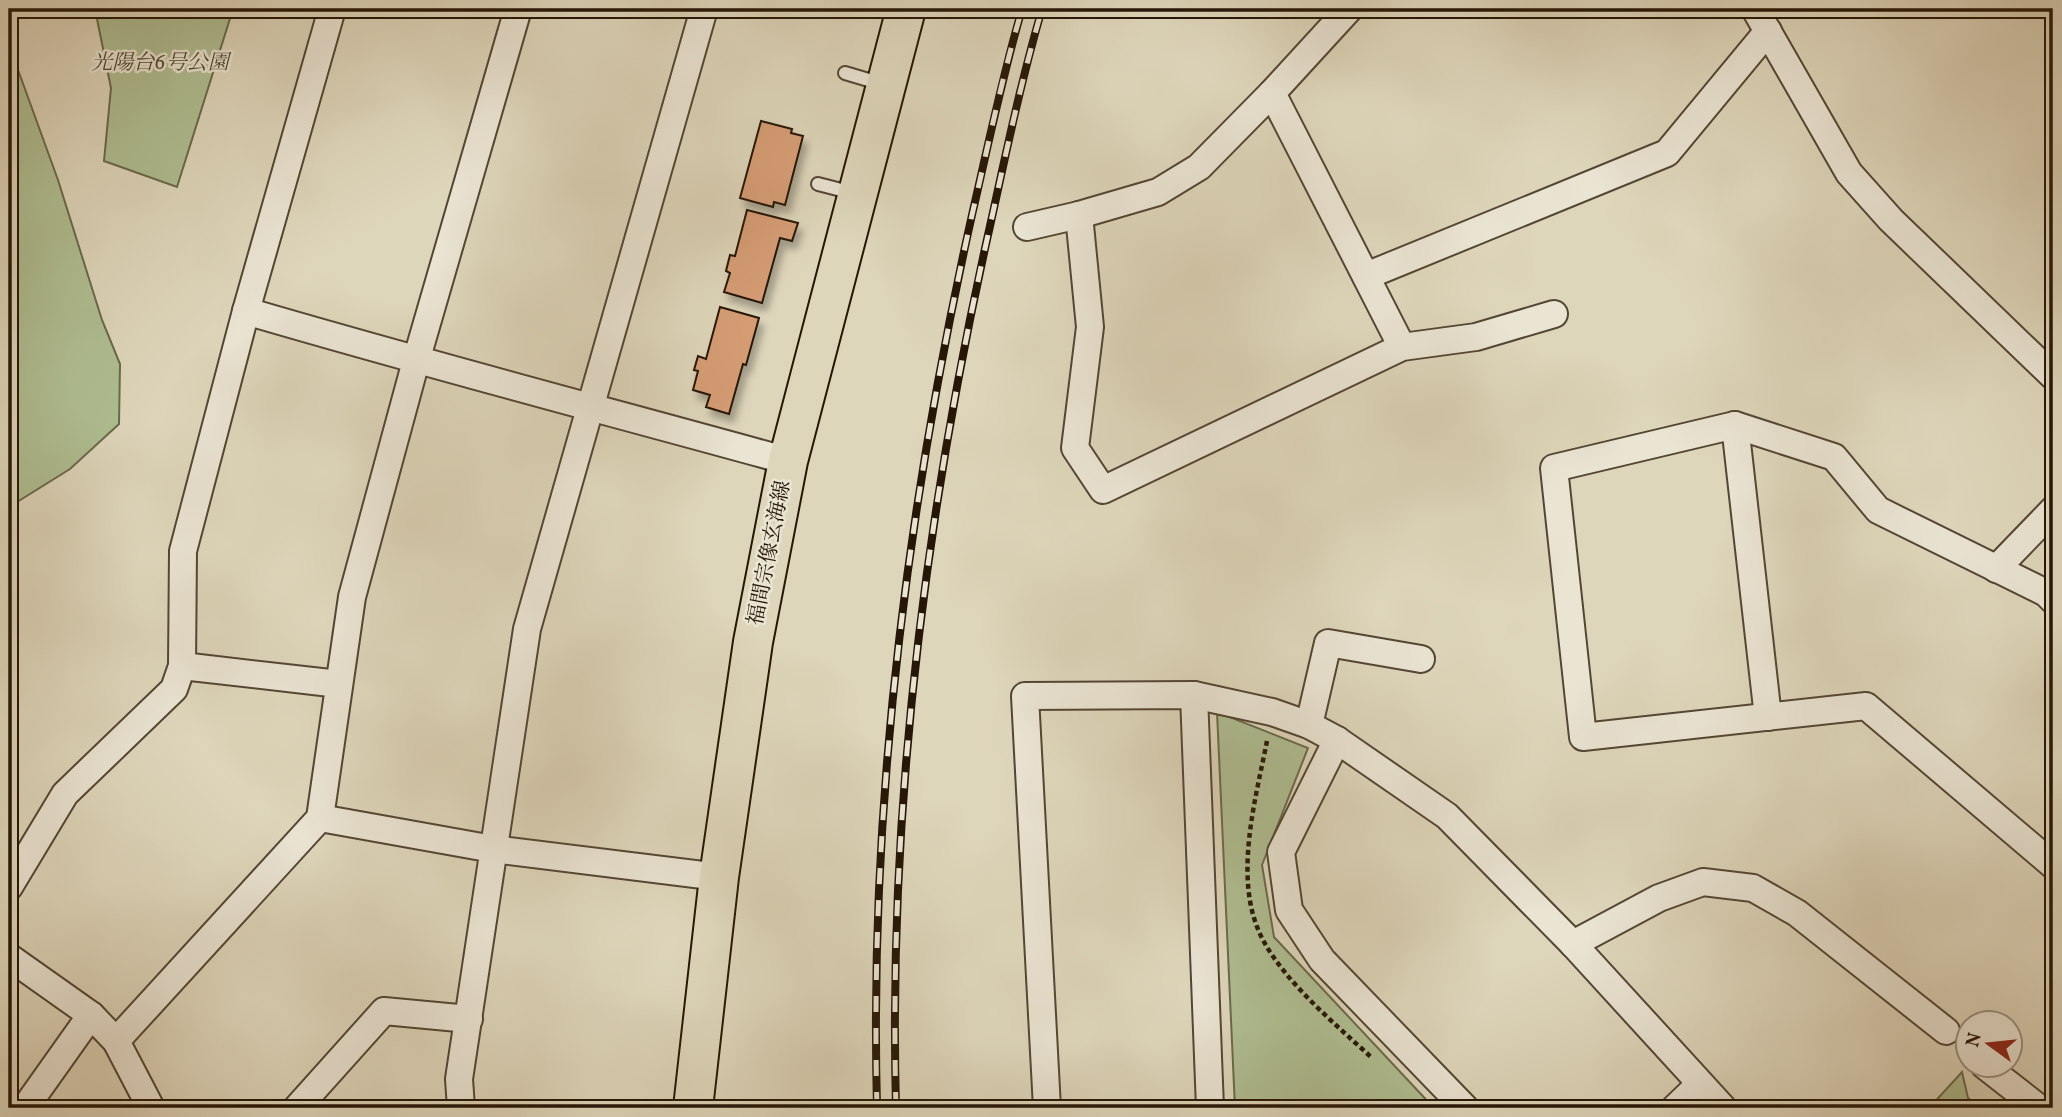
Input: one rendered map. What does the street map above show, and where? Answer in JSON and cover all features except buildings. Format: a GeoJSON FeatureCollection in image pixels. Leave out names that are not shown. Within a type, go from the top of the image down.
{"type":"FeatureCollection","features":[{"type":"Feature","properties":{"kind":"main road","name":"福間宗像玄海線"},"geometry":{"type":"LineString","coordinates":[[694,1108],[719,877],[753,642],[788,461],[906,9]]}},
{"type":"Feature","properties":{"kind":"street"},"geometry":{"type":"LineString","coordinates":[[13,870],[65,794],[174,689],[182,666],[183,551],[246,312],[332,9]]}},
{"type":"Feature","properties":{"kind":"street"},"geometry":{"type":"LineString","coordinates":[[116,1041],[320,818],[352,597],[416,361],[518,9]]}},
{"type":"Feature","properties":{"kind":"street"},"geometry":{"type":"LineString","coordinates":[[461,1108],[458,1079],[527,629],[704,9]]}},
{"type":"Feature","properties":{"kind":"street"},"geometry":{"type":"LineString","coordinates":[[1027,227],[1158,192],[1199,167],[1349,9]]}},
{"type":"Feature","properties":{"kind":"street"},"geometry":{"type":"LineString","coordinates":[[1755,9],[1849,173],[1891,220],[2053,376]]}},
{"type":"Feature","properties":{"kind":"street"},"geometry":{"type":"LineString","coordinates":[[1366,276],[1667,153],[1768,32]]}},
{"type":"Feature","properties":{"kind":"street"},"geometry":{"type":"LineString","coordinates":[[1272,93],[1402,347]]}},
{"type":"Feature","properties":{"kind":"street"},"geometry":{"type":"LineString","coordinates":[[1079,215],[1090,327],[1075,448],[1103,490],[1402,347],[1476,337],[1554,313]]}},
{"type":"Feature","properties":{"kind":"street"},"geometry":{"type":"LineString","coordinates":[[246,312],[416,361],[788,461]]}},
{"type":"Feature","properties":{"kind":"street"},"geometry":{"type":"LineString","coordinates":[[1735,425],[1768,717]]}},
{"type":"Feature","properties":{"kind":"street"},"geometry":{"type":"LineString","coordinates":[[2053,600],[2046,593],[1878,510],[1834,457],[1735,425],[1554,468],[1583,737],[1866,706],[2053,865]]}},
{"type":"Feature","properties":{"kind":"street"},"geometry":{"type":"LineString","coordinates":[[1996,569],[2053,510]]}},
{"type":"Feature","properties":{"kind":"street"},"geometry":{"type":"LineString","coordinates":[[1310,724],[1328,643],[1420,659]]}},
{"type":"Feature","properties":{"kind":"street"},"geometry":{"type":"LineString","coordinates":[[182,666],[339,684]]}},
{"type":"Feature","properties":{"kind":"street"},"geometry":{"type":"LineString","coordinates":[[1194,695],[1210,1108]]}},
{"type":"Feature","properties":{"kind":"street"},"geometry":{"type":"LineString","coordinates":[[1047,1108],[1025,696],[1194,695],[1272,712],[1310,724],[1447,816],[1573,944],[1723,1108]]}},
{"type":"Feature","properties":{"kind":"street"},"geometry":{"type":"LineString","coordinates":[[1337,740],[1282,852],[1289,910],[1322,960],[1465,1108]]}},
{"type":"Feature","properties":{"kind":"street"},"geometry":{"type":"LineString","coordinates":[[320,818],[493,849],[719,877]]}},
{"type":"Feature","properties":{"kind":"street"},"geometry":{"type":"LineString","coordinates":[[1573,944],[1659,898],[1703,882],[1753,888],[1797,913],[1946,1031]]}},
{"type":"Feature","properties":{"kind":"street"},"geometry":{"type":"LineString","coordinates":[[9,957],[91,1015],[116,1041],[151,1108]]}},
{"type":"Feature","properties":{"kind":"street"},"geometry":{"type":"LineString","coordinates":[[297,1108],[384,1011],[469,1019]]}},
{"type":"Feature","properties":{"kind":"street"},"geometry":{"type":"LineString","coordinates":[[25,1108],[91,1015]]}},
{"type":"Feature","properties":{"kind":"street"},"geometry":{"type":"LineString","coordinates":[[2001,1078],[2039,1108]]}},
{"type":"Feature","properties":{"kind":"street"},"geometry":{"type":"LineString","coordinates":[[1675,1108],[1700,1084]]}},
{"type":"Feature","properties":{"kind":"lane"},"geometry":{"type":"LineString","coordinates":[[845,73],[886,85]]}},
{"type":"Feature","properties":{"kind":"lane"},"geometry":{"type":"LineString","coordinates":[[818,184],[856,194]]}},
{"type":"Feature","properties":{"kind":"green space","name":"光陽台6号公園"},"geometry":{"type":"Polygon","coordinates":[[[95,9],[233,9],[177,187],[104,161],[111,88],[95,9]]]}},
{"type":"Feature","properties":{"kind":"green space"},"geometry":{"type":"Polygon","coordinates":[[[9,45],[58,180],[102,320],[120,364],[119,424],[70,469],[9,507],[9,45]]]}},
{"type":"Feature","properties":{"kind":"green space"},"geometry":{"type":"Polygon","coordinates":[[[1217,712],[1308,748],[1262,865],[1274,937],[1434,1108],[1235,1108],[1217,712]]]}},
{"type":"Feature","properties":{"kind":"green space"},"geometry":{"type":"Polygon","coordinates":[[[1956,1078],[1963,1078],[1968,1098],[1983,1108],[1929,1108],[1956,1078]]]}},
{"type":"Feature","properties":{"kind":"railway"},"geometry":{"type":"LineString","coordinates":[[877,1108],[879,884],[886,771],[911,547],[949,325],[972,215],[1022,9]]}},
{"type":"Feature","properties":{"kind":"railway"},"geometry":{"type":"LineString","coordinates":[[896,1108],[898,886],[905,775],[930,554],[967,335],[1014,117],[1042,9]]}}]}
